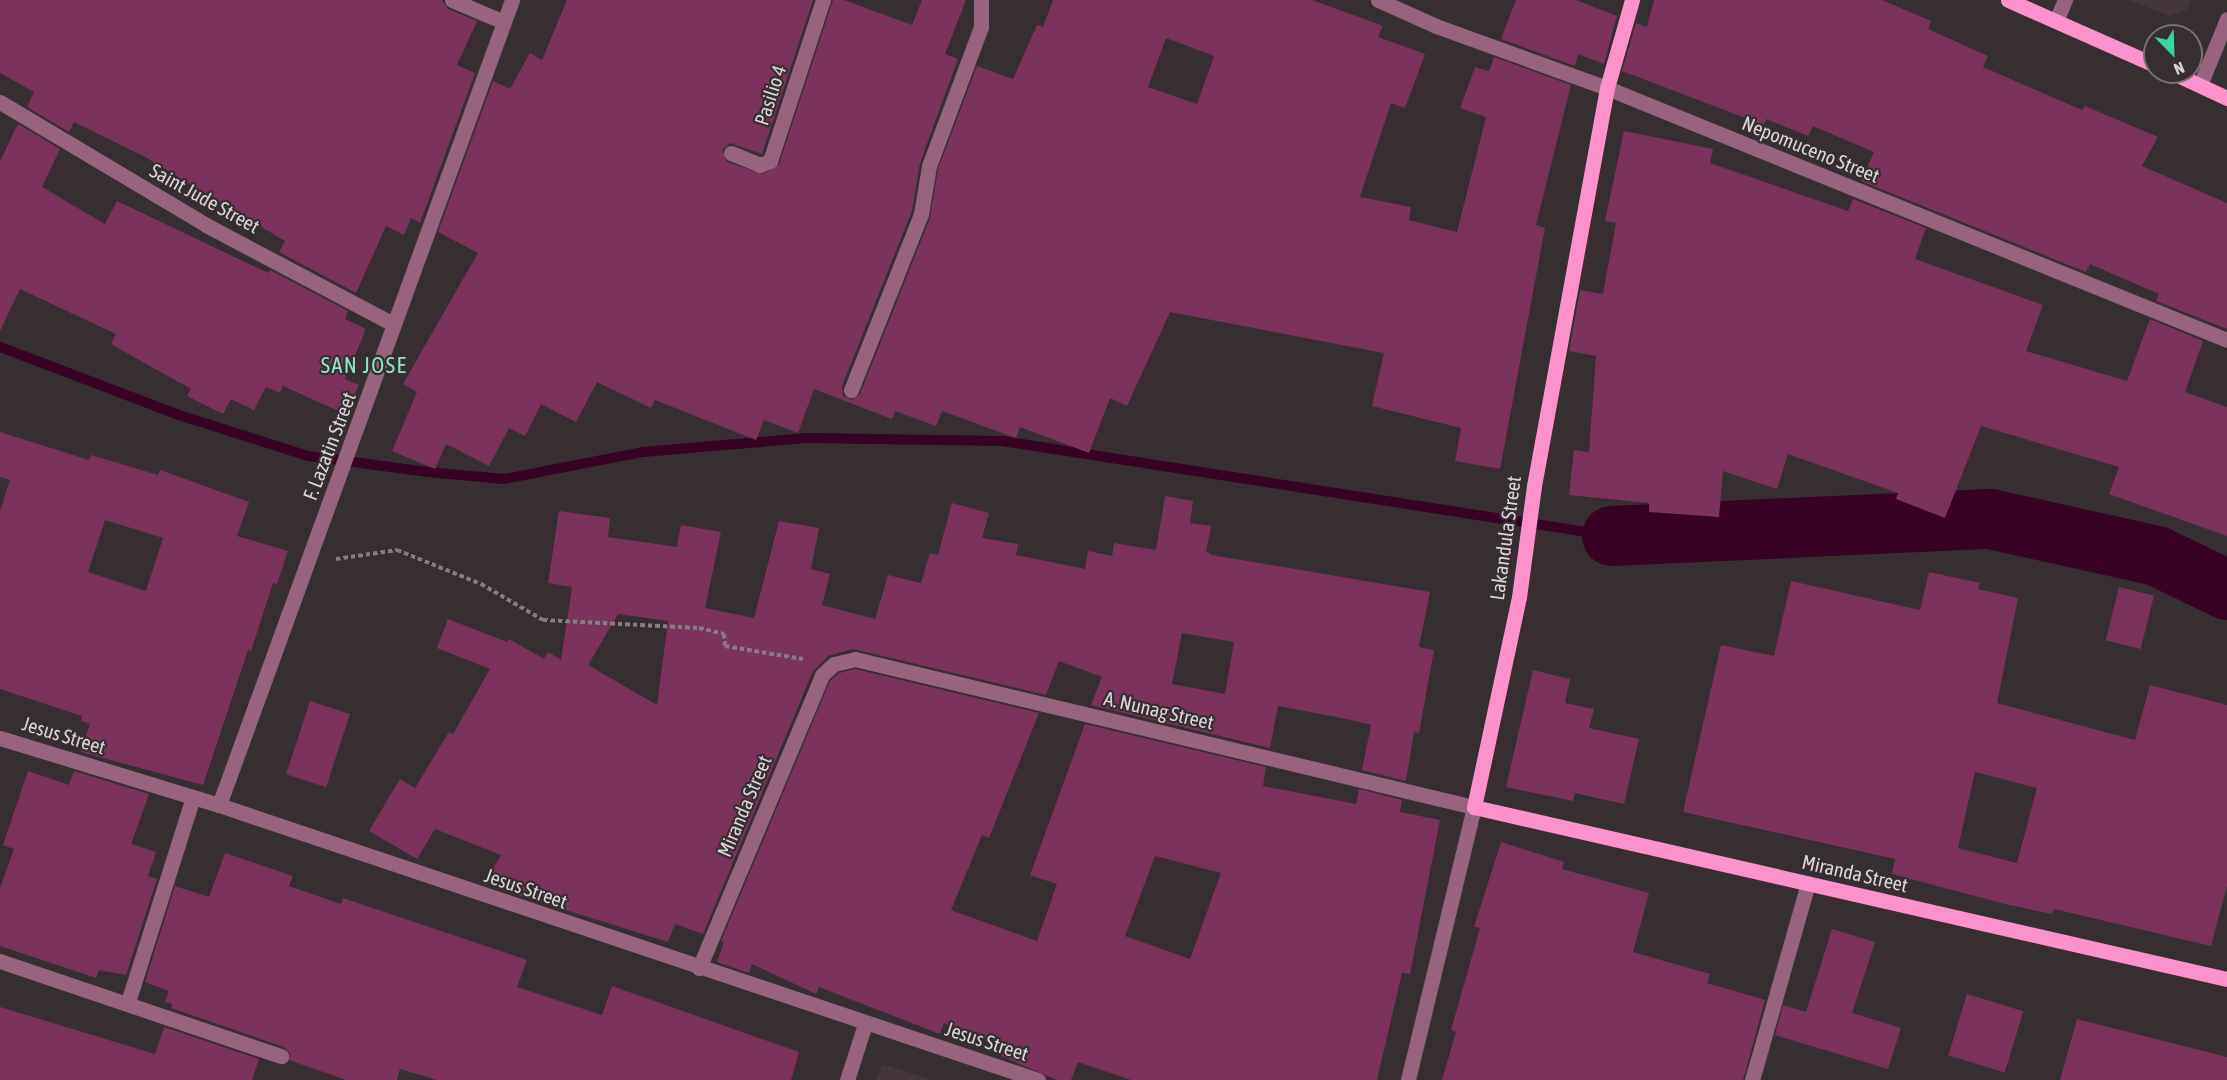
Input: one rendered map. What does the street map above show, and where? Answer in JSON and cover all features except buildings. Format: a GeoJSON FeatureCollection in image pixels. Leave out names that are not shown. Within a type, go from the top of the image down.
{"type":"FeatureCollection","features":[{"type":"Feature","properties":{"kind":"main road","name":"Lakandula Street"},"geometry":{"type":"LineString","coordinates":[[1474,807],[1519,597],[1534,486],[1607,88],[1632,0]]}},
{"type":"Feature","properties":{"kind":"main road"},"geometry":{"type":"LineString","coordinates":[[2008,0],[2143,60]]}},
{"type":"Feature","properties":{"kind":"main road"},"geometry":{"type":"LineString","coordinates":[[2200,85],[2227,98]]}},
{"type":"Feature","properties":{"kind":"main road","name":"Miranda Street"},"geometry":{"type":"LineString","coordinates":[[1474,807],[2227,979]]}},
{"type":"Feature","properties":{"kind":"street"},"geometry":{"type":"LineString","coordinates":[[453,0],[504,22]]}},
{"type":"Feature","properties":{"kind":"street","name":"F. Lazatin Street"},"geometry":{"type":"LineString","coordinates":[[219,805],[373,389],[393,324],[512,0]]}},
{"type":"Feature","properties":{"kind":"street","name":"Pasilio 4"},"geometry":{"type":"LineString","coordinates":[[730,153],[760,165],[770,161],[823,0]]}},
{"type":"Feature","properties":{"kind":"street"},"geometry":{"type":"LineString","coordinates":[[850,390],[921,214],[929,166],[981,27],[981,0]]}},
{"type":"Feature","properties":{"kind":"street","name":"Nepomuceno Street"},"geometry":{"type":"LineString","coordinates":[[1378,0],[1436,26],[1607,88],[2227,340]]}},
{"type":"Feature","properties":{"kind":"street"},"geometry":{"type":"LineString","coordinates":[[2056,21],[2065,0]]}},
{"type":"Feature","properties":{"kind":"street"},"geometry":{"type":"LineString","coordinates":[[2200,85],[2227,19]]}},
{"type":"Feature","properties":{"kind":"street","name":"Saint Jude Street"},"geometry":{"type":"LineString","coordinates":[[0,102],[206,225],[393,324]]}},
{"type":"Feature","properties":{"kind":"street","name":"A. Nunag Street"},"geometry":{"type":"LineString","coordinates":[[834,664],[855,659],[1474,807]]}},
{"type":"Feature","properties":{"kind":"street","name":"Miranda Street"},"geometry":{"type":"LineString","coordinates":[[699,968],[822,675],[834,664]]}},
{"type":"Feature","properties":{"kind":"street","name":"Jesus Street"},"geometry":{"type":"LineString","coordinates":[[0,738],[219,805],[865,1024],[1038,1080]]}},
{"type":"Feature","properties":{"kind":"street"},"geometry":{"type":"LineString","coordinates":[[128,1002],[193,797]]}},
{"type":"Feature","properties":{"kind":"street","name":"Lakandula Street"},"geometry":{"type":"LineString","coordinates":[[1408,1080],[1474,807]]}},
{"type":"Feature","properties":{"kind":"street"},"geometry":{"type":"LineString","coordinates":[[1752,1080],[1808,884]]}},
{"type":"Feature","properties":{"kind":"street"},"geometry":{"type":"LineString","coordinates":[[0,961],[128,1002],[281,1056]]}},
{"type":"Feature","properties":{"kind":"street"},"geometry":{"type":"LineString","coordinates":[[847,1080],[865,1024]]}},
{"type":"Feature","properties":{"kind":"path"},"geometry":{"type":"LineString","coordinates":[[308,563],[397,550],[481,584],[543,620],[699,628],[724,634],[725,646],[834,664]]}},
{"type":"Feature","properties":{"kind":"shaded area"},"geometry":{"type":"Polygon","coordinates":[[[2128,0],[2191,0],[2187,9],[2170,16],[2128,0]]]}},
{"type":"Feature","properties":{"kind":"shaded area"},"geometry":{"type":"Polygon","coordinates":[[[882,1064],[932,1080],[877,1080],[882,1064]]]}},
{"type":"Feature","properties":{"kind":"waterway"},"geometry":{"type":"LineString","coordinates":[[0,347],[182,416],[308,456],[428,472],[504,479],[643,452],[806,438],[1002,441],[1612,536]]}},
{"type":"Feature","properties":{"kind":"waterway"},"geometry":{"type":"LineString","coordinates":[[1612,536],[1990,519],[2157,556],[2227,590]]}},
{"type":"Feature","properties":{"kind":"district","name":"SAN JOSE"},"geometry":{"type":"Point","coordinates":[364,366]}}]}
